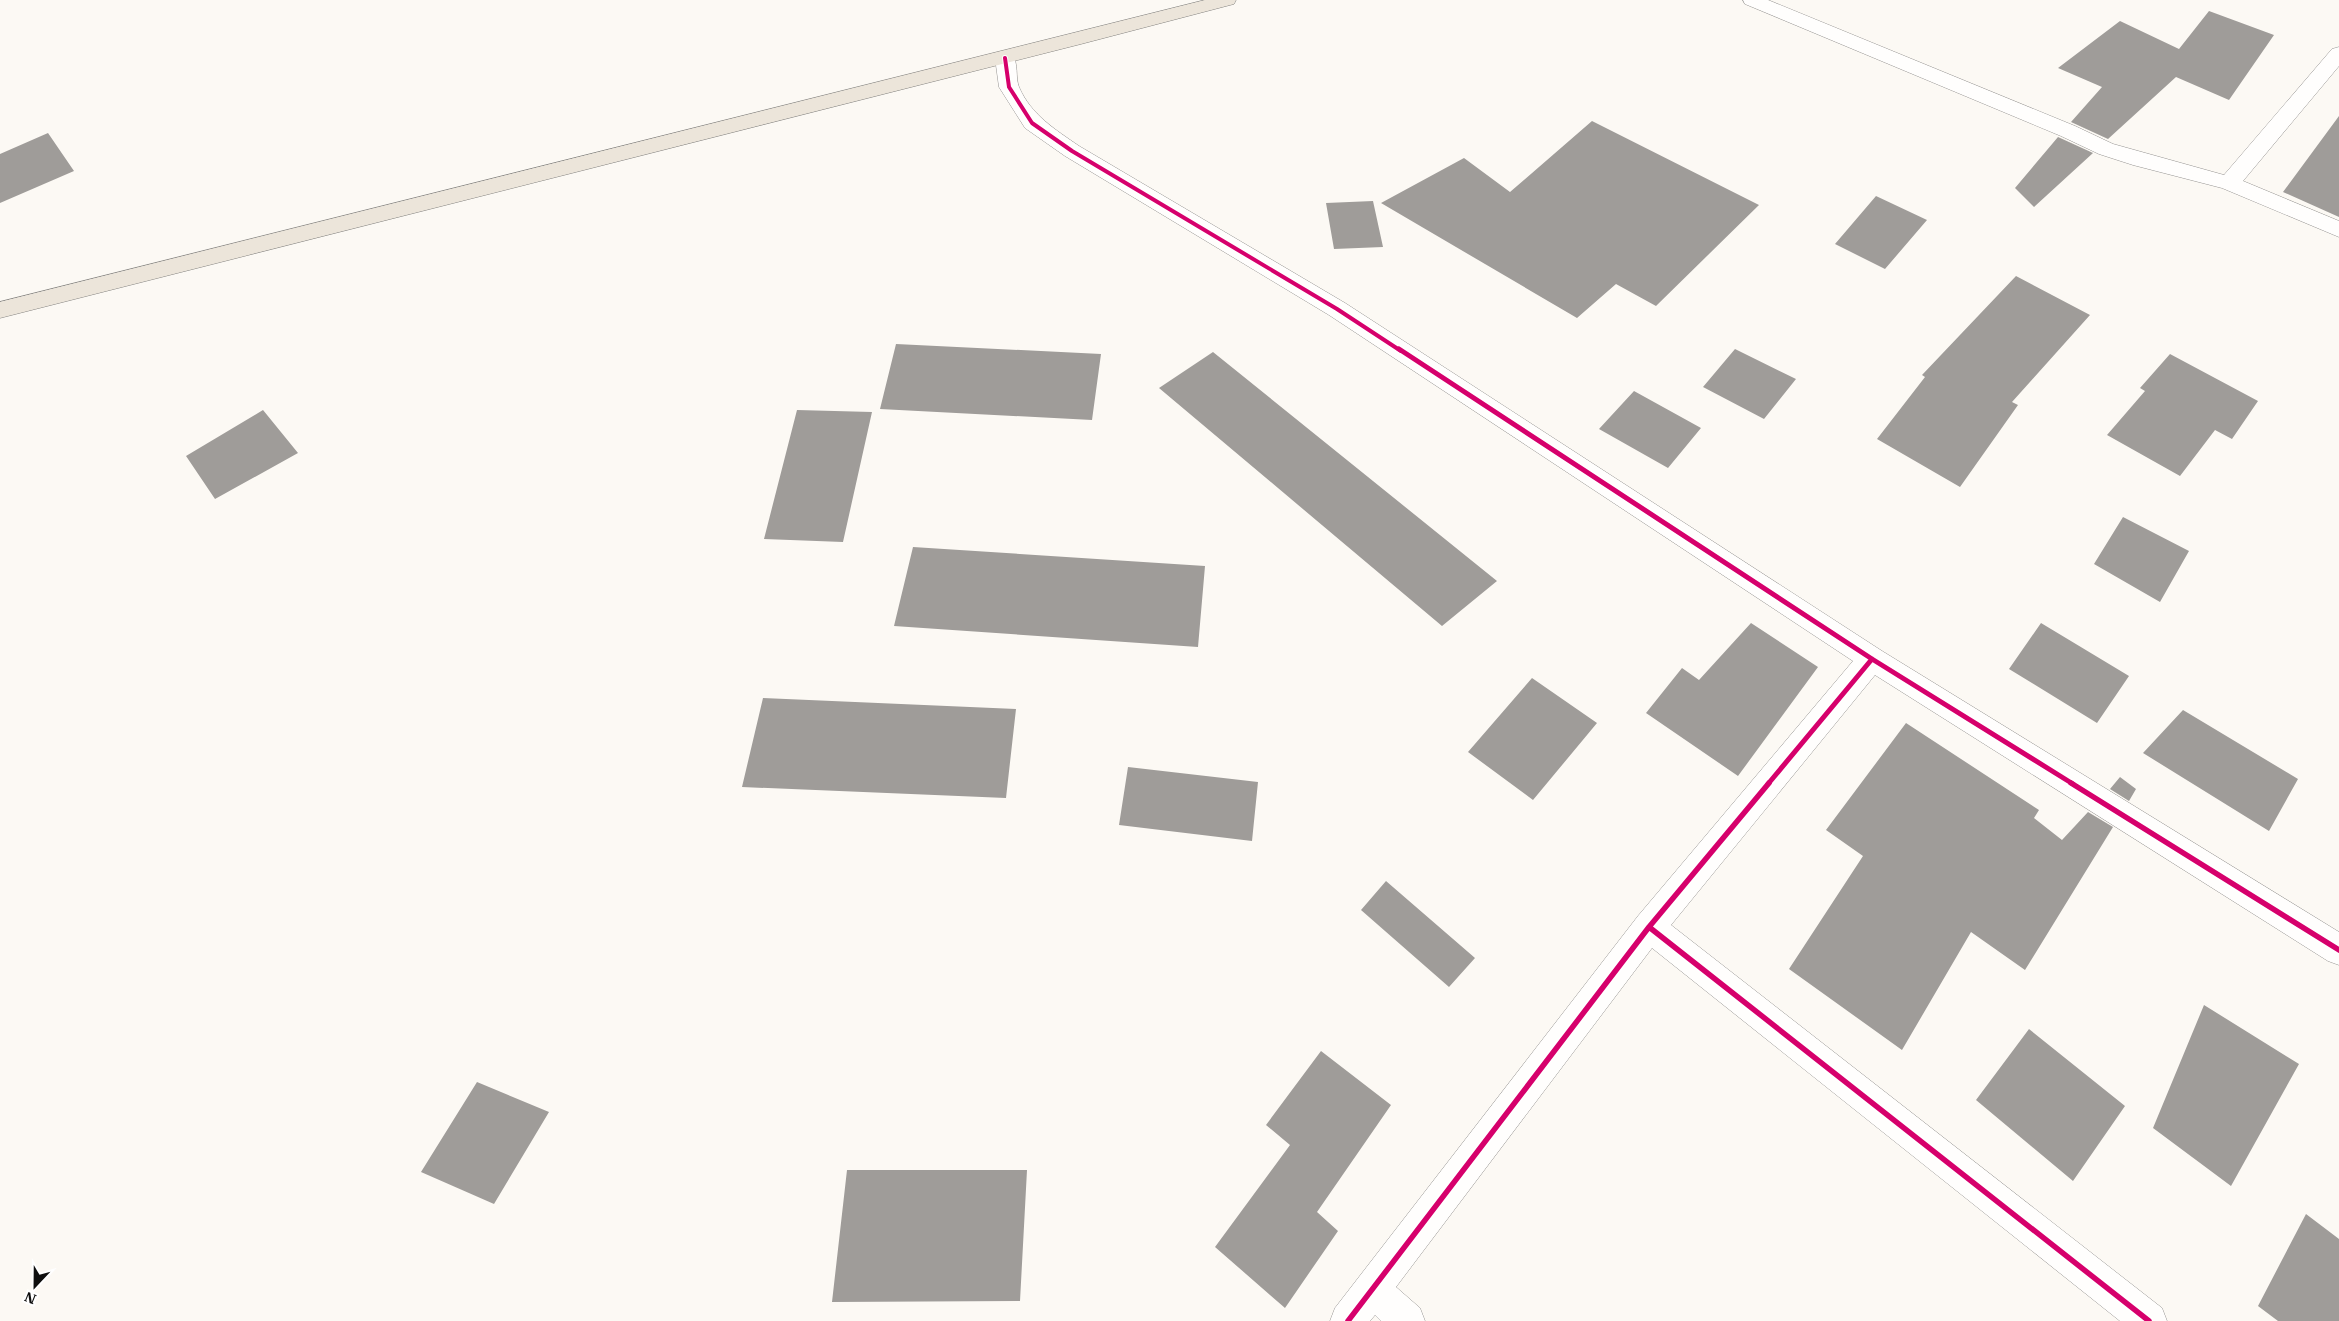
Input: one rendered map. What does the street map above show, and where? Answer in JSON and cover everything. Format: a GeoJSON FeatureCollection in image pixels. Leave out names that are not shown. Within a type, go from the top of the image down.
{"type":"FeatureCollection","features":[{"type":"Feature","properties":{"kind":"main road"},"geometry":{"type":"LineString","coordinates":[[0,310],[245,247],[1005,58],[1227,0]]}},
{"type":"Feature","properties":{"kind":"street"},"geometry":{"type":"LineString","coordinates":[[1752,0],[2068,131],[2106,149],[2230,183],[2339,230]]}},
{"type":"Feature","properties":{"kind":"street"},"geometry":{"type":"LineString","coordinates":[[2230,183],[2339,53]]}},
{"type":"Feature","properties":{"kind":"street"},"geometry":{"type":"LineString","coordinates":[[1005,58],[1009,87],[1032,122],[1072,151],[1337,308],[1872,659],[2339,950]]}},
{"type":"Feature","properties":{"kind":"street"},"geometry":{"type":"LineString","coordinates":[[1348,1321],[1649,927],[1872,659]]}},
{"type":"Feature","properties":{"kind":"street"},"geometry":{"type":"LineString","coordinates":[[1649,927],[2150,1321]]}},
{"type":"Feature","properties":{"kind":"street"},"geometry":{"type":"LineString","coordinates":[[1373,1289],[1407,1321]]}},
{"type":"Feature","properties":{"kind":"building"},"geometry":{"type":"Polygon","coordinates":[[[2209,11],[2274,35],[2229,100],[2176,77],[2108,139],[2071,122],[2102,87],[2058,68],[2120,21],[2179,49],[2209,11]]]}},
{"type":"Feature","properties":{"kind":"building"},"geometry":{"type":"Polygon","coordinates":[[[2339,116],[2339,217],[2283,192],[2339,116]]]}},
{"type":"Feature","properties":{"kind":"building"},"geometry":{"type":"Polygon","coordinates":[[[1592,121],[1759,205],[1656,306],[1616,284],[1577,318],[1381,203],[1464,158],[1510,192],[1592,121]]]}},
{"type":"Feature","properties":{"kind":"building"},"geometry":{"type":"Polygon","coordinates":[[[48,133],[74,171],[0,203],[0,154],[48,133]]]}},
{"type":"Feature","properties":{"kind":"building"},"geometry":{"type":"Polygon","coordinates":[[[2058,137],[2093,153],[2034,207],[2015,188],[2058,137]]]}},
{"type":"Feature","properties":{"kind":"building"},"geometry":{"type":"Polygon","coordinates":[[[1876,196],[1927,220],[1885,269],[1835,244],[1876,196]]]}},
{"type":"Feature","properties":{"kind":"building"},"geometry":{"type":"Polygon","coordinates":[[[1373,201],[1383,247],[1334,249],[1326,203],[1373,201]]]}},
{"type":"Feature","properties":{"kind":"building"},"geometry":{"type":"Polygon","coordinates":[[[2016,276],[2090,315],[2012,402],[2018,405],[1960,487],[1877,439],[1925,377],[1922,375],[2016,276]]]}},
{"type":"Feature","properties":{"kind":"building"},"geometry":{"type":"Polygon","coordinates":[[[896,344],[1101,354],[1092,420],[880,409],[896,344]]]}},
{"type":"Feature","properties":{"kind":"building"},"geometry":{"type":"Polygon","coordinates":[[[1735,349],[1796,379],[1764,419],[1703,387],[1735,349]]]}},
{"type":"Feature","properties":{"kind":"building"},"geometry":{"type":"Polygon","coordinates":[[[1213,352],[1497,581],[1442,626],[1159,388],[1213,352]]]}},
{"type":"Feature","properties":{"kind":"building"},"geometry":{"type":"Polygon","coordinates":[[[2170,354],[2258,401],[2232,439],[2215,430],[2180,476],[2107,435],[2145,391],[2140,388],[2170,354]]]}},
{"type":"Feature","properties":{"kind":"building"},"geometry":{"type":"Polygon","coordinates":[[[1634,391],[1701,428],[1668,468],[1599,429],[1634,391]]]}},
{"type":"Feature","properties":{"kind":"building"},"geometry":{"type":"Polygon","coordinates":[[[263,410],[298,453],[215,499],[186,456],[263,410]]]}},
{"type":"Feature","properties":{"kind":"building"},"geometry":{"type":"Polygon","coordinates":[[[797,410],[872,412],[843,542],[764,539],[797,410]]]}},
{"type":"Feature","properties":{"kind":"building"},"geometry":{"type":"Polygon","coordinates":[[[2123,517],[2189,551],[2160,602],[2094,564],[2123,517]]]}},
{"type":"Feature","properties":{"kind":"building"},"geometry":{"type":"Polygon","coordinates":[[[913,547],[1205,566],[1198,647],[894,626],[913,547]]]}},
{"type":"Feature","properties":{"kind":"building"},"geometry":{"type":"Polygon","coordinates":[[[1751,623],[1818,667],[1738,776],[1646,713],[1682,668],[1699,680],[1751,623]]]}},
{"type":"Feature","properties":{"kind":"building"},"geometry":{"type":"Polygon","coordinates":[[[2041,623],[2129,676],[2097,723],[2009,669],[2041,623]]]}},
{"type":"Feature","properties":{"kind":"building"},"geometry":{"type":"Polygon","coordinates":[[[1532,678],[1597,723],[1533,800],[1468,752],[1532,678]]]}},
{"type":"Feature","properties":{"kind":"building"},"geometry":{"type":"Polygon","coordinates":[[[763,698],[1016,709],[1006,798],[742,787],[763,698]]]}},
{"type":"Feature","properties":{"kind":"building"},"geometry":{"type":"Polygon","coordinates":[[[2183,710],[2298,779],[2269,831],[2143,753],[2183,710]]]}},
{"type":"Feature","properties":{"kind":"building"},"geometry":{"type":"Polygon","coordinates":[[[1906,723],[2039,810],[2034,818],[2062,840],[2088,812],[2113,827],[2025,970],[1971,932],[1902,1050],[1789,969],[1863,856],[1826,830],[1906,723]]]}},
{"type":"Feature","properties":{"kind":"building"},"geometry":{"type":"Polygon","coordinates":[[[1128,767],[1258,782],[1252,841],[1119,825],[1128,767]]]}},
{"type":"Feature","properties":{"kind":"building"},"geometry":{"type":"Polygon","coordinates":[[[2120,777],[2136,789],[2129,801],[2110,789],[2120,777]]]}},
{"type":"Feature","properties":{"kind":"building"},"geometry":{"type":"Polygon","coordinates":[[[1386,881],[1475,958],[1449,987],[1361,910],[1386,881]]]}},
{"type":"Feature","properties":{"kind":"building"},"geometry":{"type":"Polygon","coordinates":[[[2204,1005],[2299,1064],[2231,1186],[2153,1128],[2204,1005]]]}},
{"type":"Feature","properties":{"kind":"building"},"geometry":{"type":"Polygon","coordinates":[[[2029,1029],[2125,1106],[2073,1181],[1976,1100],[2029,1029]]]}},
{"type":"Feature","properties":{"kind":"building"},"geometry":{"type":"Polygon","coordinates":[[[1321,1051],[1391,1105],[1317,1212],[1338,1231],[1285,1308],[1215,1247],[1290,1145],[1266,1125],[1321,1051]]]}},
{"type":"Feature","properties":{"kind":"building"},"geometry":{"type":"Polygon","coordinates":[[[477,1082],[549,1112],[494,1204],[421,1172],[477,1082]]]}},
{"type":"Feature","properties":{"kind":"building"},"geometry":{"type":"Polygon","coordinates":[[[847,1170],[1027,1170],[1020,1301],[832,1302],[847,1170]]]}},
{"type":"Feature","properties":{"kind":"building"},"geometry":{"type":"Polygon","coordinates":[[[2306,1214],[2339,1239],[2339,1321],[2278,1321],[2258,1306],[2306,1214]]]}},
{"type":"Feature","properties":{"kind":"cycle path"},"geometry":{"type":"LineString","coordinates":[[1005,58],[1009,87],[1032,123],[1072,151],[1337,309],[1872,659],[2339,950]]}},
{"type":"Feature","properties":{"kind":"cycle path"},"geometry":{"type":"LineString","coordinates":[[1348,1321],[1649,927],[1872,659]]}},
{"type":"Feature","properties":{"kind":"cycle path"},"geometry":{"type":"LineString","coordinates":[[1649,927],[2149,1321]]}}]}
